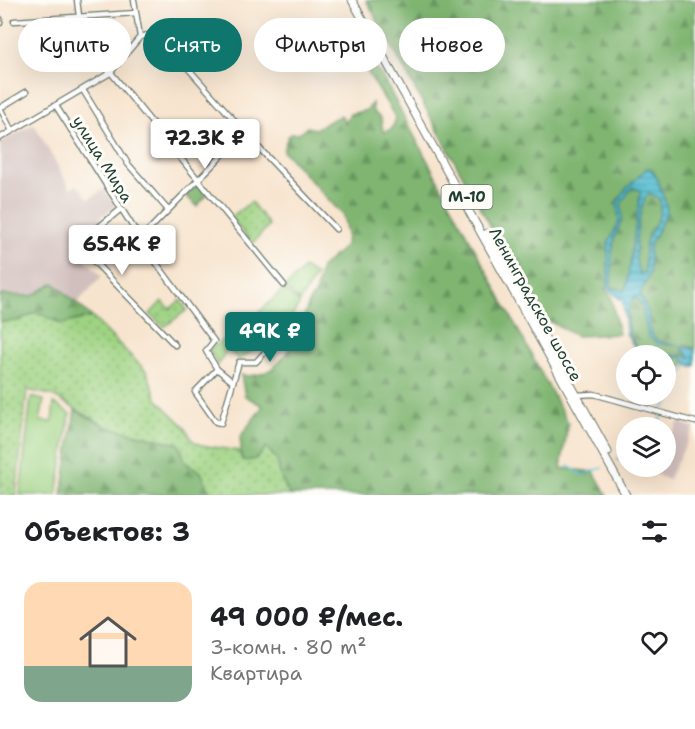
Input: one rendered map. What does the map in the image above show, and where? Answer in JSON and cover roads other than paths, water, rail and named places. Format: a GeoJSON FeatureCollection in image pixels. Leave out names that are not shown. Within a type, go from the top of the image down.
{"type":"FeatureCollection","features":[{"type":"Feature","properties":{"kind":"highway","name":"Ленинградское шоссе"},"geometry":{"type":"LineString","coordinates":[[352,0],[632,495]]}},
{"type":"Feature","properties":{"kind":"highway","name":"Ленинградское шоссе"},"geometry":{"type":"LineString","coordinates":[[358,0],[574,395],[626,495]]}},
{"type":"Feature","properties":{"kind":"street"},"geometry":{"type":"LineString","coordinates":[[77,0],[79,16],[110,73],[284,285]]}},
{"type":"Feature","properties":{"kind":"street"},"geometry":{"type":"LineString","coordinates":[[134,0],[140,37]]}},
{"type":"Feature","properties":{"kind":"street"},"geometry":{"type":"LineString","coordinates":[[14,21],[136,13]]}},
{"type":"Feature","properties":{"kind":"street"},"geometry":{"type":"LineString","coordinates":[[0,138],[110,73],[140,37],[153,34],[162,39],[336,229]]}},
{"type":"Feature","properties":{"kind":"street"},"geometry":{"type":"LineString","coordinates":[[83,90],[128,164],[168,210]]}},
{"type":"Feature","properties":{"kind":"street"},"geometry":{"type":"LineString","coordinates":[[12,131],[0,108],[26,92]]}},
{"type":"Feature","properties":{"kind":"street","name":"улица Мира"},"geometry":{"type":"LineString","coordinates":[[56,105],[140,239],[214,341],[206,351],[217,369]]}},
{"type":"Feature","properties":{"kind":"street"},"geometry":{"type":"LineString","coordinates":[[140,239],[245,132]]}},
{"type":"Feature","properties":{"kind":"street"},"geometry":{"type":"LineString","coordinates":[[121,209],[84,239],[80,247],[175,345]]}},
{"type":"Feature","properties":{"kind":"street"},"geometry":{"type":"LineString","coordinates":[[233,382],[217,369],[195,392],[216,422],[221,423],[239,362],[256,362],[288,326]]}},
{"type":"Feature","properties":{"kind":"street"},"geometry":{"type":"LineString","coordinates":[[574,395],[594,394],[695,422]]}},
{"type":"Feature","properties":{"kind":"water"},"geometry":{"type":"Polygon","coordinates":[[[647,168],[652,170],[667,207],[666,214],[649,247],[650,272],[640,295],[648,312],[652,335],[663,343],[674,345],[658,344],[648,336],[642,306],[635,296],[627,319],[630,335],[635,345],[633,345],[626,333],[623,302],[608,289],[608,244],[619,221],[617,203],[625,190],[647,168]],[[632,187],[621,203],[622,220],[615,236],[612,252],[611,287],[624,291],[627,284],[640,194],[640,190],[632,187]],[[649,193],[642,209],[637,234],[636,259],[641,275],[645,271],[646,242],[660,213],[659,198],[649,193]]]}},
{"type":"Feature","properties":{"kind":"water"},"geometry":{"type":"Polygon","coordinates":[[[681,346],[695,350],[695,366],[690,366],[681,357],[676,358],[676,355],[690,357],[681,346]]]}},
{"type":"Feature","properties":{"kind":"waterway"},"geometry":{"type":"LineString","coordinates":[[663,409],[673,396],[680,376],[689,364]]}},
{"type":"Feature","properties":{"kind":"waterway"},"geometry":{"type":"LineString","coordinates":[[568,466],[582,475],[602,468]]}}]}
